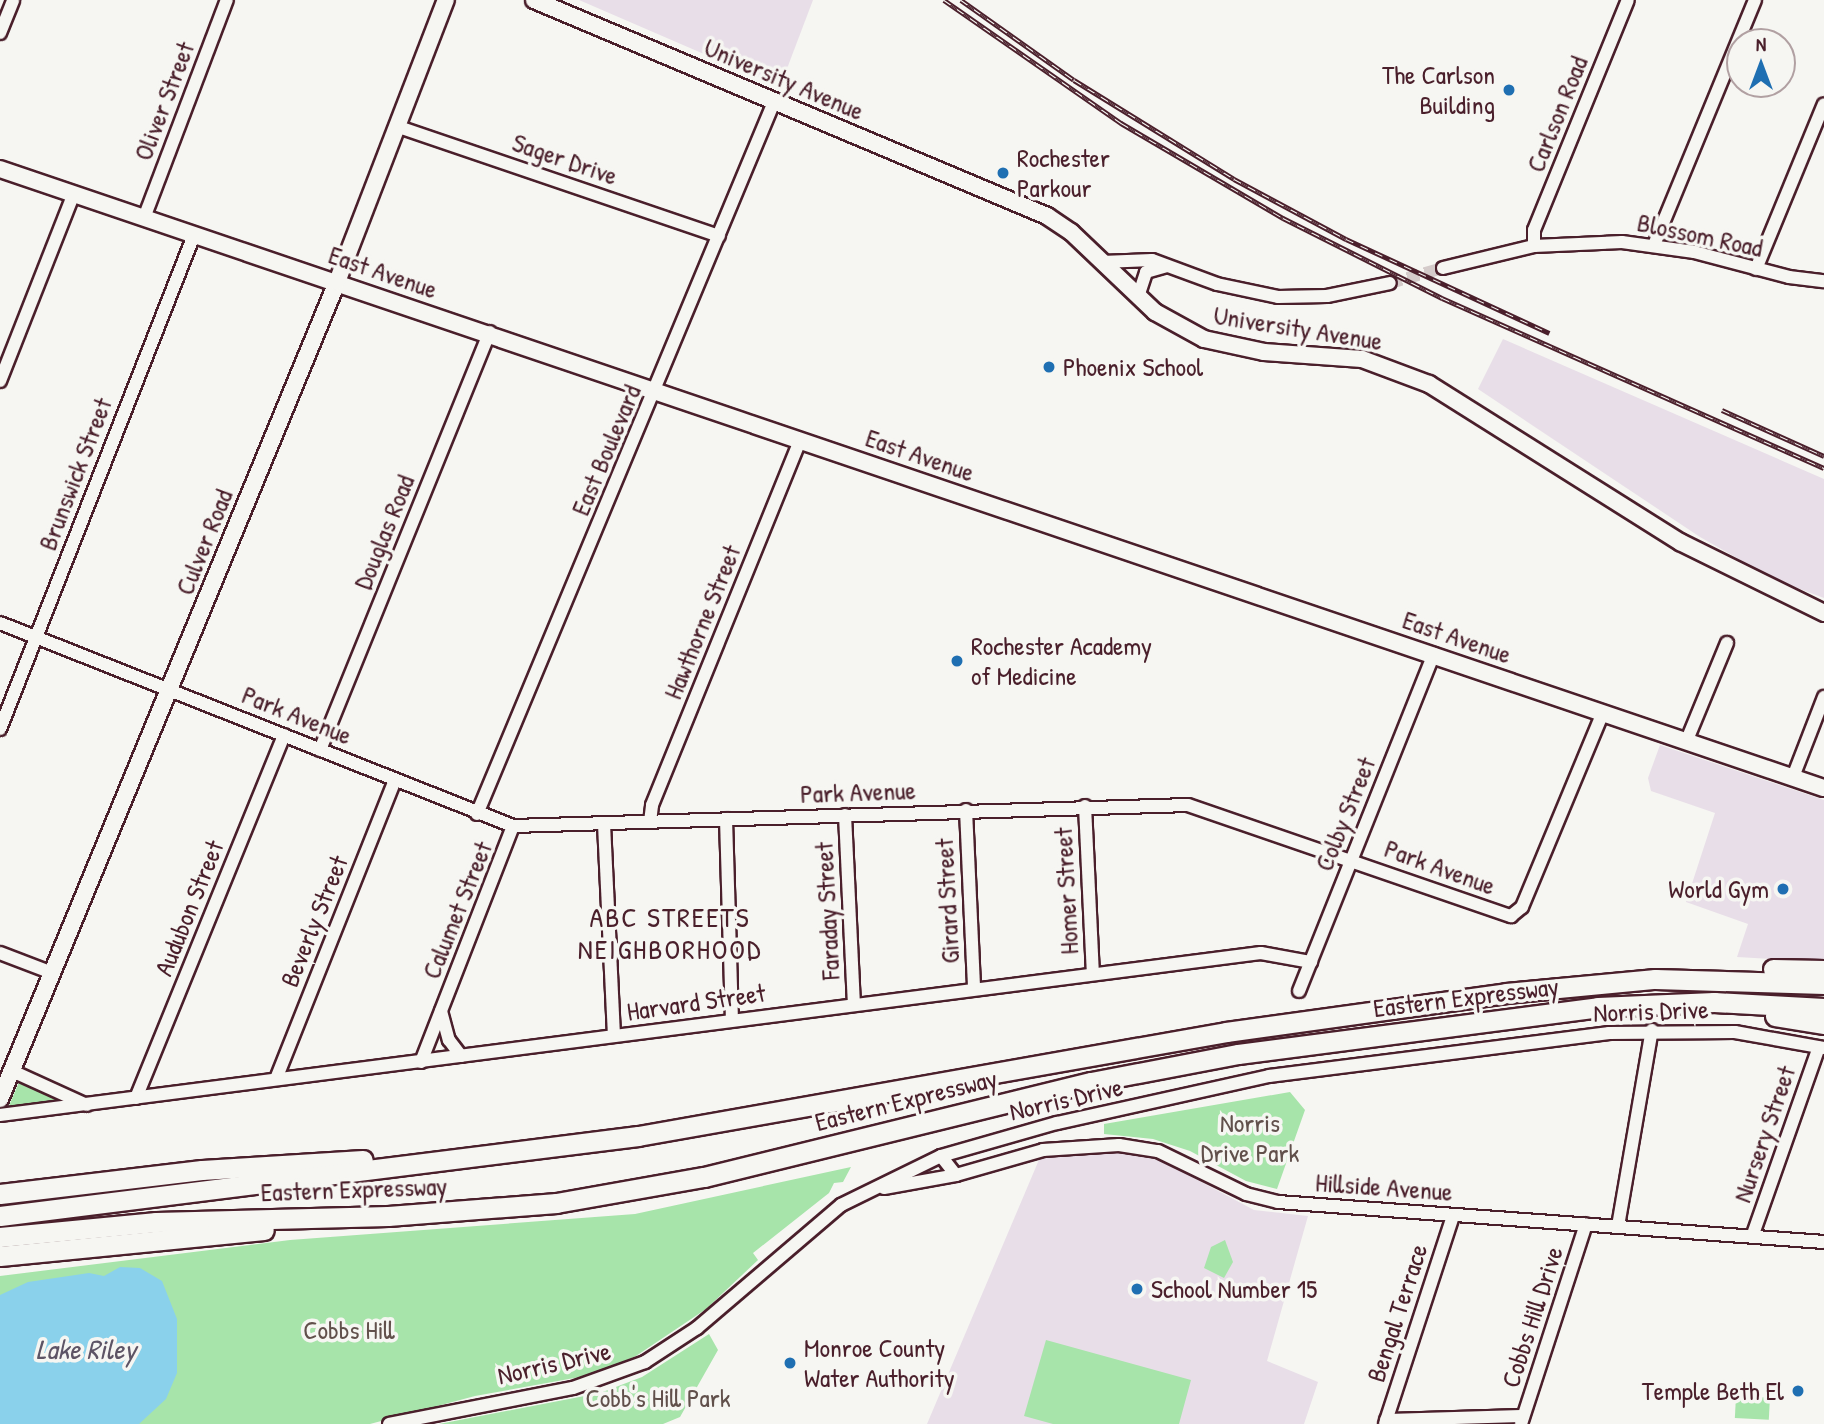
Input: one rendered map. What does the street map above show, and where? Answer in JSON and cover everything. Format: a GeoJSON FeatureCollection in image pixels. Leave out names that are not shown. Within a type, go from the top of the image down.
{"type":"FeatureCollection","features":[{"type":"Feature","properties":{"kind":"highway"},"geometry":{"type":"LineString","coordinates":[[1639,980],[1824,970]]}},
{"type":"Feature","properties":{"kind":"highway","name":"Eastern Expressway"},"geometry":{"type":"LineString","coordinates":[[0,1216],[539,1149],[736,1120],[1260,1027],[1639,980],[1824,984]]}},
{"type":"Feature","properties":{"kind":"highway"},"geometry":{"type":"LineString","coordinates":[[1680,1002],[1824,1024]]}},
{"type":"Feature","properties":{"kind":"highway","name":"Eastern Expressway"},"geometry":{"type":"LineString","coordinates":[[0,1237],[156,1222],[439,1213],[547,1204],[663,1185],[1083,1084],[1222,1057],[1557,1011],[1680,1002],[1824,1008]]}},
{"type":"Feature","properties":{"kind":"highway"},"geometry":{"type":"LineString","coordinates":[[0,1194],[202,1170],[539,1149]]}},
{"type":"Feature","properties":{"kind":"highway"},"geometry":{"type":"LineString","coordinates":[[0,1256],[439,1213]]}},
{"type":"Feature","properties":{"kind":"main road","name":"Culver Road"},"geometry":{"type":"LineString","coordinates":[[0,1099],[337,282],[446,0]]}},
{"type":"Feature","properties":{"kind":"main road","name":"University Avenue"},"geometry":{"type":"LineString","coordinates":[[534,0],[1047,216],[1071,232],[1138,297],[1180,328],[1204,339],[1264,352],[1362,359],[1406,373],[1454,397],[1680,542],[1824,613]]}},
{"type":"Feature","properties":{"kind":"main road","name":"East Avenue"},"geometry":{"type":"LineString","coordinates":[[0,169],[73,196],[490,332],[1824,788]]}},
{"type":"Feature","properties":{"kind":"street"},"geometry":{"type":"LineString","coordinates":[[0,33],[13,0]]}},
{"type":"Feature","properties":{"kind":"street","name":"Oliver Street"},"geometry":{"type":"LineString","coordinates":[[144,218],[227,0]]}},
{"type":"Feature","properties":{"kind":"street","name":"Carlson Road"},"geometry":{"type":"LineString","coordinates":[[1534,246],[1534,230],[1628,0]]}},
{"type":"Feature","properties":{"kind":"street"},"geometry":{"type":"LineString","coordinates":[[1654,244],[1755,0]]}},
{"type":"Feature","properties":{"kind":"street","name":"East Boulevard"},"geometry":{"type":"LineString","coordinates":[[477,814],[774,102]]}},
{"type":"Feature","properties":{"kind":"street"},"geometry":{"type":"LineString","coordinates":[[1755,269],[1824,104]]}},
{"type":"Feature","properties":{"kind":"street","name":"Sager Drive"},"geometry":{"type":"LineString","coordinates":[[396,126],[719,236]]}},
{"type":"Feature","properties":{"kind":"street"},"geometry":{"type":"LineString","coordinates":[[0,381],[73,196]]}},
{"type":"Feature","properties":{"kind":"street","name":"Brunswick Street"},"geometry":{"type":"LineString","coordinates":[[0,729],[194,235]]}},
{"type":"Feature","properties":{"kind":"street","name":"Blossom Road"},"geometry":{"type":"LineString","coordinates":[[1443,268],[1534,246],[1595,241],[1654,244],[1755,269],[1824,281]]}},
{"type":"Feature","properties":{"kind":"street"},"geometry":{"type":"LineString","coordinates":[[1102,262],[1136,258],[1167,265],[1228,287],[1279,297],[1327,296],[1390,283]]}},
{"type":"Feature","properties":{"kind":"street"},"geometry":{"type":"LineString","coordinates":[[1138,297],[1146,272],[1167,265]]}},
{"type":"Feature","properties":{"kind":"street","name":"Douglas Road"},"geometry":{"type":"LineString","coordinates":[[320,750],[490,332]]}},
{"type":"Feature","properties":{"kind":"street","name":"Hawthorne Street"},"geometry":{"type":"LineString","coordinates":[[650,822],[652,805],[800,440]]}},
{"type":"Feature","properties":{"kind":"street","name":"Park Avenue"},"geometry":{"type":"LineString","coordinates":[[0,623],[513,826],[1085,806],[1194,805],[1516,915],[1603,712]]}},
{"type":"Feature","properties":{"kind":"street"},"geometry":{"type":"LineString","coordinates":[[1687,740],[1727,643]]}},
{"type":"Feature","properties":{"kind":"street","name":"Colby Street"},"geometry":{"type":"LineString","coordinates":[[1299,991],[1433,654]]}},
{"type":"Feature","properties":{"kind":"street"},"geometry":{"type":"LineString","coordinates":[[1793,777],[1824,697]]}},
{"type":"Feature","properties":{"kind":"street","name":"Audubon Street"},"geometry":{"type":"LineString","coordinates":[[136,1098],[284,735]]}},
{"type":"Feature","properties":{"kind":"street","name":"Beverly Street"},"geometry":{"type":"LineString","coordinates":[[276,1079],[394,780]]}},
{"type":"Feature","properties":{"kind":"street","name":"Homer Street"},"geometry":{"type":"LineString","coordinates":[[1085,806],[1093,974]]}},
{"type":"Feature","properties":{"kind":"street","name":"Girard Street"},"geometry":{"type":"LineString","coordinates":[[966,810],[974,989]]}},
{"type":"Feature","properties":{"kind":"street","name":"Faraday Street"},"geometry":{"type":"LineString","coordinates":[[845,815],[854,1005]]}},
{"type":"Feature","properties":{"kind":"street"},"geometry":{"type":"LineString","coordinates":[[726,819],[733,1020]]}},
{"type":"Feature","properties":{"kind":"street"},"geometry":{"type":"LineString","coordinates":[[604,824],[614,1036]]}},
{"type":"Feature","properties":{"kind":"street","name":"Calumet Street"},"geometry":{"type":"LineString","coordinates":[[421,1062],[513,826]]}},
{"type":"Feature","properties":{"kind":"street"},"geometry":{"type":"LineString","coordinates":[[0,953],[52,973]]}},
{"type":"Feature","properties":{"kind":"street","name":"Harvard Street"},"geometry":{"type":"LineString","coordinates":[[0,1115],[1261,953],[1311,962]]}},
{"type":"Feature","properties":{"kind":"street","name":"Calumet Street"},"geometry":{"type":"LineString","coordinates":[[441,1011],[449,1040],[461,1056]]}},
{"type":"Feature","properties":{"kind":"street"},"geometry":{"type":"LineString","coordinates":[[1618,1226],[1652,1030]]}},
{"type":"Feature","properties":{"kind":"street","name":"Norris Drive"},"geometry":{"type":"LineString","coordinates":[[389,1424],[573,1388],[645,1362],[697,1328],[785,1249],[863,1193],[941,1156],[1058,1123],[1269,1076],[1652,1030],[1735,1032],[1821,1048]]}},
{"type":"Feature","properties":{"kind":"street","name":"Nursery Street"},"geometry":{"type":"LineString","coordinates":[[1752,1237],[1821,1048]]}},
{"type":"Feature","properties":{"kind":"street"},"geometry":{"type":"LineString","coordinates":[[12,1071],[87,1105]]}},
{"type":"Feature","properties":{"kind":"street","name":"Hillside Avenue"},"geometry":{"type":"LineString","coordinates":[[863,1193],[956,1175],[1043,1150],[1119,1145],[1158,1151],[1259,1198],[1453,1216],[1824,1242]]}},
{"type":"Feature","properties":{"kind":"street"},"geometry":{"type":"LineString","coordinates":[[941,1156],[956,1175]]}},
{"type":"Feature","properties":{"kind":"street","name":"Bengal Terrace"},"geometry":{"type":"LineString","coordinates":[[1386,1422],[1453,1216]]}},
{"type":"Feature","properties":{"kind":"street","name":"Cobbs Hill Drive"},"geometry":{"type":"LineString","coordinates":[[1522,1420],[1586,1224]]}},
{"type":"Feature","properties":{"kind":"street"},"geometry":{"type":"LineString","coordinates":[[1386,1422],[1522,1420]]}},
{"type":"Feature","properties":{"kind":"shaded area"},"geometry":{"type":"Polygon","coordinates":[[[579,0],[813,0],[780,87],[579,0]]]}},
{"type":"Feature","properties":{"kind":"shaded area"},"geometry":{"type":"Polygon","coordinates":[[[1503,339],[1824,479],[1824,598],[1776,580],[1700,537],[1478,389],[1503,339]]]}},
{"type":"Feature","properties":{"kind":"shaded area"},"geometry":{"type":"Polygon","coordinates":[[[1660,745],[1824,800],[1824,962],[1737,957],[1748,924],[1686,902],[1715,813],[1651,791],[1648,778],[1660,745]]]}},
{"type":"Feature","properties":{"kind":"shaded area","name":"School Number 15"},"geometry":{"type":"Polygon","coordinates":[[[1134,1151],[1160,1160],[1254,1210],[1308,1216],[1267,1361],[1318,1382],[1304,1424],[927,1424],[1041,1155],[1134,1151]]]}},
{"type":"Feature","properties":{"kind":"green space"},"geometry":{"type":"Polygon","coordinates":[[[19,1082],[59,1098],[59,1100],[8,1108],[19,1082]]]}},
{"type":"Feature","properties":{"kind":"green space","name":"Norris Drive Park"},"geometry":{"type":"Polygon","coordinates":[[[1290,1092],[1305,1110],[1277,1189],[1246,1181],[1190,1151],[1153,1139],[1104,1134],[1104,1124],[1290,1092]]]}},
{"type":"Feature","properties":{"kind":"green space","name":"Cobbs Hill"},"geometry":{"type":"Polygon","coordinates":[[[851,1167],[843,1182],[834,1183],[829,1193],[753,1253],[758,1260],[706,1309],[636,1356],[591,1375],[475,1396],[370,1424],[0,1424],[0,1276],[290,1240],[635,1214],[851,1167]]]}},
{"type":"Feature","properties":{"kind":"green space"},"geometry":{"type":"Polygon","coordinates":[[[1225,1240],[1233,1262],[1224,1278],[1204,1268],[1211,1247],[1225,1240]]]}},
{"type":"Feature","properties":{"kind":"green space","name":"Cobb's Hill Park"},"geometry":{"type":"Polygon","coordinates":[[[709,1334],[718,1350],[680,1417],[663,1424],[439,1424],[600,1393],[642,1377],[709,1334]]]}},
{"type":"Feature","properties":{"kind":"green space"},"geometry":{"type":"Polygon","coordinates":[[[1046,1340],[1191,1380],[1179,1424],[1053,1424],[1024,1416],[1046,1340]]]}},
{"type":"Feature","properties":{"kind":"green space"},"geometry":{"type":"Polygon","coordinates":[[[1736,1396],[1770,1398],[1769,1420],[1735,1418],[1736,1396]]]}},
{"type":"Feature","properties":{"kind":"water","name":"Lake Riley"},"geometry":{"type":"Polygon","coordinates":[[[120,1267],[140,1268],[162,1281],[177,1319],[177,1373],[166,1399],[139,1424],[0,1424],[0,1295],[28,1282],[89,1273],[104,1276],[120,1267]]]}},
{"type":"Feature","properties":{"kind":"tunnel"},"geometry":{"type":"LineString","coordinates":[[1390,283],[1443,268]]}},
{"type":"Feature","properties":{"kind":"railway"},"geometry":{"type":"LineString","coordinates":[[944,0],[1121,123],[1283,218],[1442,298],[1824,468]]}},
{"type":"Feature","properties":{"kind":"railway"},"geometry":{"type":"LineString","coordinates":[[961,0],[1074,80],[1234,179],[1346,239],[1549,333]]}},
{"type":"Feature","properties":{"kind":"railway"},"geometry":{"type":"LineString","coordinates":[[1722,410],[1824,456]]}},
{"type":"Feature","properties":{"kind":"place","name":"The Carlson Building"},"geometry":{"type":"Point","coordinates":[1509,90]}},
{"type":"Feature","properties":{"kind":"place","name":"Rochester Parkour"},"geometry":{"type":"Point","coordinates":[1003,173]}},
{"type":"Feature","properties":{"kind":"place","name":"Phoenix School"},"geometry":{"type":"Point","coordinates":[1049,367]}},
{"type":"Feature","properties":{"kind":"place","name":"Rochester Academy of Medicine"},"geometry":{"type":"Point","coordinates":[957,661]}},
{"type":"Feature","properties":{"kind":"place","name":"World Gym"},"geometry":{"type":"Point","coordinates":[1783,889]}},
{"type":"Feature","properties":{"kind":"place","name":"School Number 15"},"geometry":{"type":"Point","coordinates":[1137,1289]}},
{"type":"Feature","properties":{"kind":"place","name":"Monroe County Water Authority"},"geometry":{"type":"Point","coordinates":[790,1363]}},
{"type":"Feature","properties":{"kind":"place","name":"Temple Beth El"},"geometry":{"type":"Point","coordinates":[1798,1391]}},
{"type":"Feature","properties":{"kind":"district","name":"ABC STREETS NEIGHBORHOOD"},"geometry":{"type":"Point","coordinates":[670,933]}}]}
